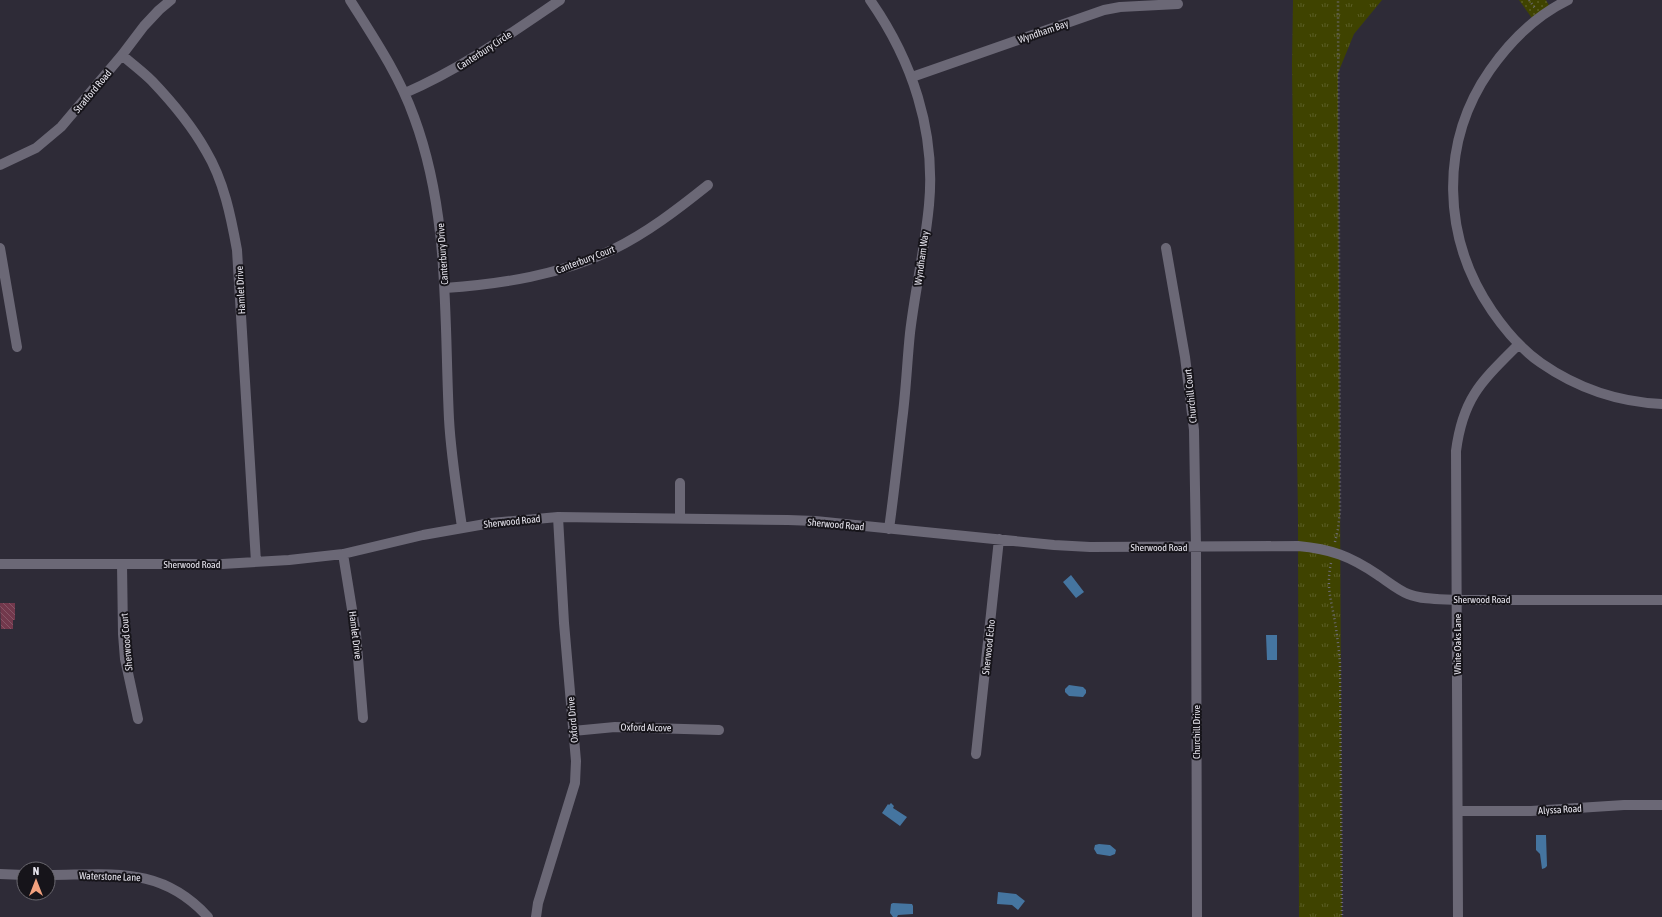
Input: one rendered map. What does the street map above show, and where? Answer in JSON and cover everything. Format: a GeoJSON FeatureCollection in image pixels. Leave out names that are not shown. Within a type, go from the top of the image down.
{"type":"FeatureCollection","features":[{"type":"Feature","properties":{"kind":"street","name":"Stratford Road"},"geometry":{"type":"LineString","coordinates":[[0,165],[36,148],[62,127],[144,26],[171,0]]}},
{"type":"Feature","properties":{"kind":"street","name":"Canterbury Drive"},"geometry":{"type":"LineString","coordinates":[[350,0],[382,50],[405,93],[415,118],[433,182],[443,252],[449,419],[451,446],[462,528]]}},
{"type":"Feature","properties":{"kind":"street","name":"Canterbury Circle"},"geometry":{"type":"LineString","coordinates":[[405,93],[434,81],[468,62],[560,0]]}},
{"type":"Feature","properties":{"kind":"street","name":"Wyndham Way"},"geometry":{"type":"LineString","coordinates":[[870,0],[886,23],[912,78],[922,111],[930,175],[929,205],[910,334],[902,420],[889,529]]}},
{"type":"Feature","properties":{"kind":"street"},"geometry":{"type":"LineString","coordinates":[[1568,0],[1541,16],[1524,29],[1511,42],[1484,79],[1472,101],[1462,126],[1454,170],[1453,194],[1455,219],[1461,245],[1471,275],[1484,299],[1501,324],[1519,344],[1540,362],[1585,388],[1627,401],[1662,404]]}},
{"type":"Feature","properties":{"kind":"street","name":"Wyndham Bay"},"geometry":{"type":"LineString","coordinates":[[912,78],[1104,10],[1120,7],[1178,4]]}},
{"type":"Feature","properties":{"kind":"street","name":"Hamlet Drive"},"geometry":{"type":"LineString","coordinates":[[122,55],[152,81],[172,104],[207,152],[221,185],[231,215],[237,250],[256,562]]}},
{"type":"Feature","properties":{"kind":"street","name":"Canterbury Court"},"geometry":{"type":"LineString","coordinates":[[445,288],[512,281],[583,262],[612,250],[645,232],[676,211],[708,185]]}},
{"type":"Feature","properties":{"kind":"street"},"geometry":{"type":"LineString","coordinates":[[0,248],[17,347]]}},
{"type":"Feature","properties":{"kind":"street","name":"Churchill Court"},"geometry":{"type":"LineString","coordinates":[[1166,248],[1190,387],[1194,430],[1196,547]]}},
{"type":"Feature","properties":{"kind":"street","name":"White Oaks Lane"},"geometry":{"type":"LineString","coordinates":[[1458,917],[1456,451],[1458,432],[1473,394],[1485,378],[1519,344]]}},
{"type":"Feature","properties":{"kind":"street"},"geometry":{"type":"LineString","coordinates":[[680,482],[680,518]]}},
{"type":"Feature","properties":{"kind":"street","name":"Oxford Drive"},"geometry":{"type":"LineString","coordinates":[[536,917],[538,903],[575,783],[576,761],[564,623],[558,517]]}},
{"type":"Feature","properties":{"kind":"street","name":"Sherwood Road"},"geometry":{"type":"LineString","coordinates":[[0,564],[222,564],[256,562],[343,554],[423,535],[528,518],[680,518],[814,521],[1054,545],[1090,547],[1298,546],[1332,551],[1362,564],[1408,594],[1425,598],[1457,600],[1662,600]]}},
{"type":"Feature","properties":{"kind":"street","name":"Sherwood Echo"},"geometry":{"type":"LineString","coordinates":[[976,754],[1000,539]]}},
{"type":"Feature","properties":{"kind":"street","name":"Churchill Drive"},"geometry":{"type":"LineString","coordinates":[[1196,547],[1197,917]]}},
{"type":"Feature","properties":{"kind":"street","name":"Hamlet Drive"},"geometry":{"type":"LineString","coordinates":[[343,554],[356,634],[363,718]]}},
{"type":"Feature","properties":{"kind":"street","name":"Sherwood Court"},"geometry":{"type":"LineString","coordinates":[[122,564],[123,634],[125,659],[138,719]]}},
{"type":"Feature","properties":{"kind":"street","name":"Oxford Alcove"},"geometry":{"type":"LineString","coordinates":[[573,731],[615,727],[719,730]]}},
{"type":"Feature","properties":{"kind":"street","name":"Alyssa Road"},"geometry":{"type":"LineString","coordinates":[[1458,811],[1531,811],[1624,805],[1662,805]]}},
{"type":"Feature","properties":{"kind":"street"},"geometry":{"type":"LineString","coordinates":[[0,874],[16,875]]}},
{"type":"Feature","properties":{"kind":"street","name":"Waterstone Lane"},"geometry":{"type":"LineString","coordinates":[[56,875],[127,875],[163,883],[181,892],[197,905],[208,917]]}},
{"type":"Feature","properties":{"kind":"path"},"geometry":{"type":"LineString","coordinates":[[1338,0],[1340,512],[1338,529],[1332,551],[1328,579],[1328,592],[1338,638],[1340,663],[1342,917]]}},
{"type":"Feature","properties":{"kind":"green space"},"geometry":{"type":"Polygon","coordinates":[[[1293,0],[1382,0],[1354,34],[1338,73],[1342,917],[1299,917],[1298,519],[1292,65],[1293,0]]]}},
{"type":"Feature","properties":{"kind":"green space"},"geometry":{"type":"Polygon","coordinates":[[[1519,0],[1546,0],[1551,9],[1534,21],[1519,0]]]}},
{"type":"Feature","properties":{"kind":"water"},"geometry":{"type":"Polygon","coordinates":[[[1071,575],[1084,592],[1076,598],[1063,582],[1071,575]]]}},
{"type":"Feature","properties":{"kind":"water"},"geometry":{"type":"Polygon","coordinates":[[[1266,635],[1277,635],[1277,660],[1267,660],[1266,635]]]}},
{"type":"Feature","properties":{"kind":"water"},"geometry":{"type":"Polygon","coordinates":[[[1069,685],[1083,687],[1086,690],[1086,693],[1083,697],[1069,696],[1065,692],[1065,689],[1069,685]]]}},
{"type":"Feature","properties":{"kind":"water"},"geometry":{"type":"Polygon","coordinates":[[[891,803],[894,806],[893,808],[907,817],[900,826],[882,813],[888,804],[889,805],[891,803]]]}},
{"type":"Feature","properties":{"kind":"water"},"geometry":{"type":"Polygon","coordinates":[[[1536,835],[1546,835],[1547,866],[1542,869],[1540,854],[1536,850],[1536,835]]]}},
{"type":"Feature","properties":{"kind":"water"},"geometry":{"type":"Polygon","coordinates":[[[1095,845],[1110,845],[1116,850],[1115,854],[1110,856],[1097,854],[1094,849],[1095,845]]]}},
{"type":"Feature","properties":{"kind":"water"},"geometry":{"type":"Polygon","coordinates":[[[998,892],[1016,894],[1025,901],[1018,910],[1012,905],[997,904],[998,892]]]}},
{"type":"Feature","properties":{"kind":"water"},"geometry":{"type":"Polygon","coordinates":[[[891,904],[912,904],[913,914],[898,915],[897,917],[893,917],[890,913],[891,904]]]}},
{"type":"Feature","properties":{"kind":"building"},"geometry":{"type":"Polygon","coordinates":[[[0,603],[15,603],[15,620],[13,620],[13,629],[1,629],[0,603]]]}}]}
